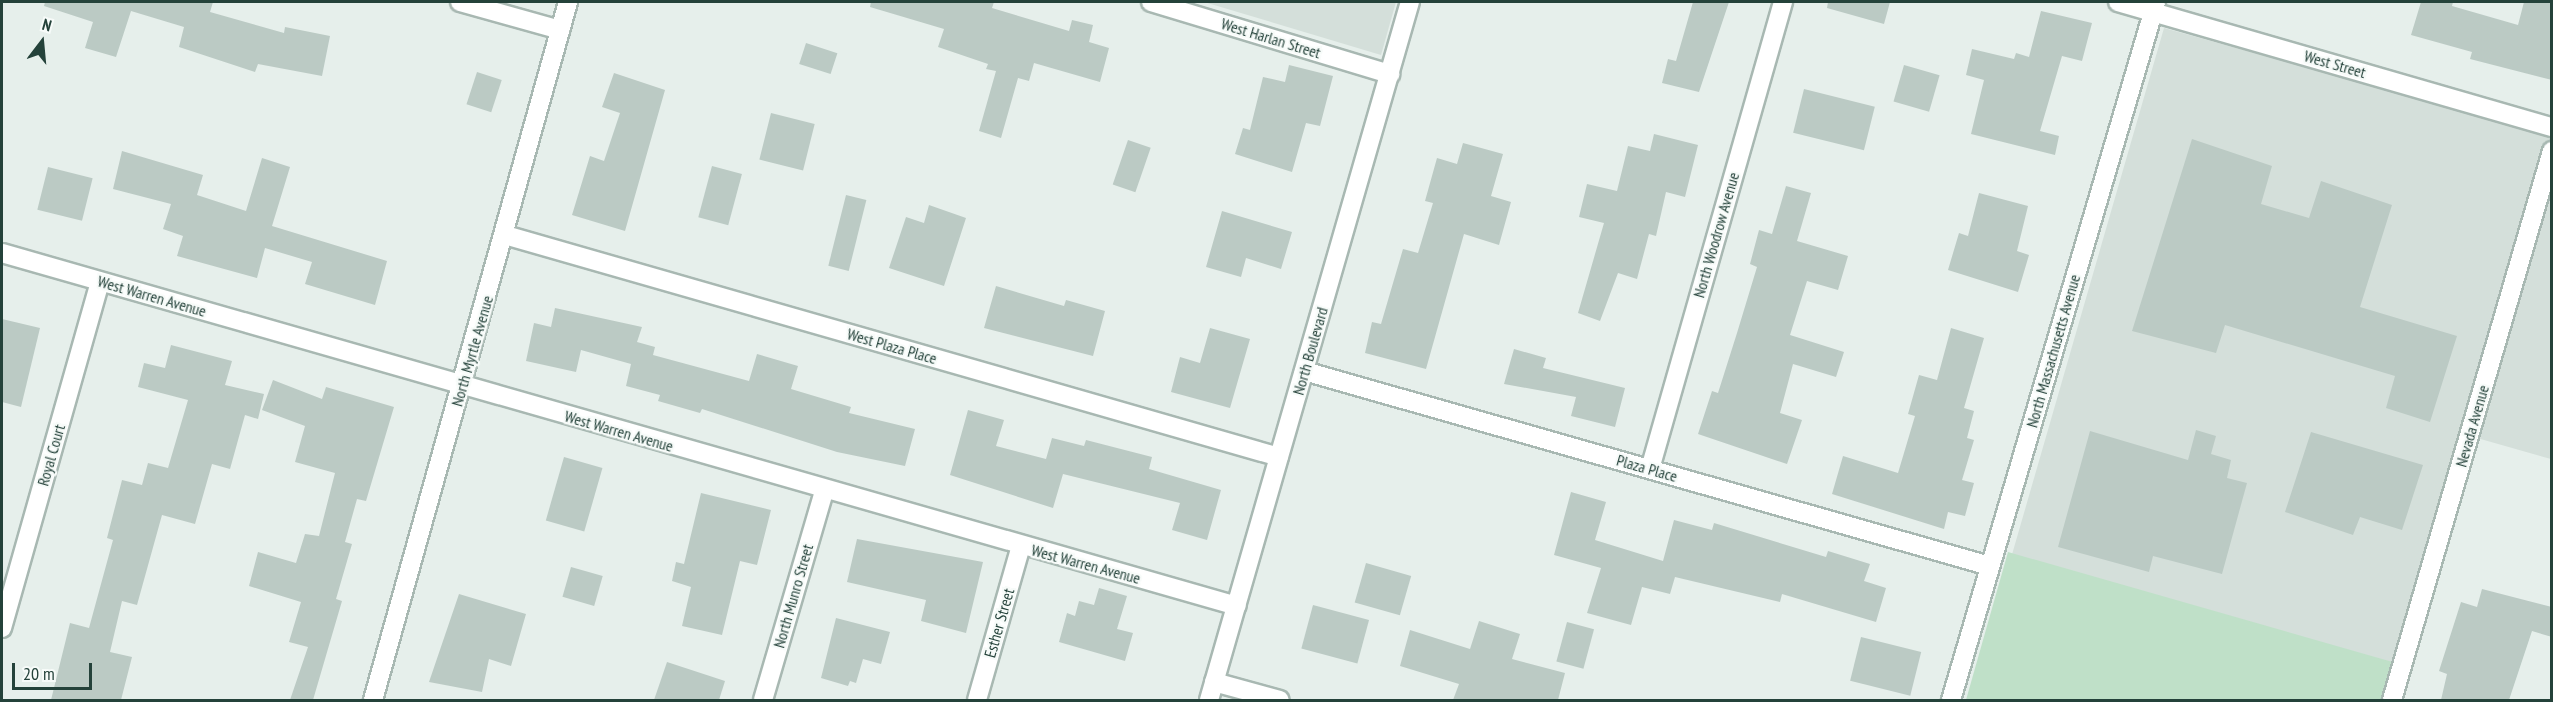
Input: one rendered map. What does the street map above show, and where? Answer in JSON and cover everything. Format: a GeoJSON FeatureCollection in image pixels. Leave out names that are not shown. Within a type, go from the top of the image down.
{"type":"FeatureCollection","features":[{"type":"Feature","properties":{"kind":"street"},"geometry":{"type":"LineString","coordinates":[[460,2],[560,30]]}},
{"type":"Feature","properties":{"kind":"street","name":"North Myrtle Avenue"},"geometry":{"type":"LineString","coordinates":[[373,700],[568,2]]}},
{"type":"Feature","properties":{"kind":"street","name":"West Harlan Street"},"geometry":{"type":"LineString","coordinates":[[1151,2],[1390,74]]}},
{"type":"Feature","properties":{"kind":"street","name":"North Boulevard"},"geometry":{"type":"LineString","coordinates":[[1209,700],[1410,2]]}},
{"type":"Feature","properties":{"kind":"street","name":"North Woodrow Avenue"},"geometry":{"type":"LineString","coordinates":[[1650,469],[1782,2]]}},
{"type":"Feature","properties":{"kind":"street","name":"West Street"},"geometry":{"type":"LineString","coordinates":[[2118,2],[2155,6],[2552,127]]}},
{"type":"Feature","properties":{"kind":"street","name":"North Massachusetts Avenue"},"geometry":{"type":"LineString","coordinates":[[1951,700],[2155,6]]}},
{"type":"Feature","properties":{"kind":"street","name":"Nevada Avenue"},"geometry":{"type":"LineString","coordinates":[[2392,700],[2552,151]]}},
{"type":"Feature","properties":{"kind":"street","name":"West Plaza Place"},"geometry":{"type":"LineString","coordinates":[[504,235],[1279,457]]}},
{"type":"Feature","properties":{"kind":"street","name":"West Warren Avenue"},"geometry":{"type":"LineString","coordinates":[[2,253],[824,490],[1237,606]]}},
{"type":"Feature","properties":{"kind":"street","name":"Royal Court"},"geometry":{"type":"LineString","coordinates":[[2,628],[100,282]]}},
{"type":"Feature","properties":{"kind":"street","name":"Plaza Place"},"geometry":{"type":"LineString","coordinates":[[1304,371],[1990,566]]}},
{"type":"Feature","properties":{"kind":"street","name":"North Munro Street"},"geometry":{"type":"LineString","coordinates":[[763,700],[824,490]]}},
{"type":"Feature","properties":{"kind":"street","name":"Esther Street"},"geometry":{"type":"LineString","coordinates":[[977,700],[1021,546]]}},
{"type":"Feature","properties":{"kind":"street"},"geometry":{"type":"LineString","coordinates":[[1214,682],[1280,700]]}},
{"type":"Feature","properties":{"kind":"shaded area"},"geometry":{"type":"Polygon","coordinates":[[[1204,2],[1396,2],[1381,55],[1204,2]]]}},
{"type":"Feature","properties":{"kind":"shaded area"},"geometry":{"type":"Polygon","coordinates":[[[2164,28],[2551,135],[2551,459],[2470,436],[2388,700],[1970,700],[2164,28]]]}},
{"type":"Feature","properties":{"kind":"green space"},"geometry":{"type":"Polygon","coordinates":[[[2008,552],[2403,665],[2392,700],[1966,700],[2008,552]]]}},
{"type":"Feature","properties":{"kind":"building"},"geometry":{"type":"Polygon","coordinates":[[[45,2],[213,2],[210,12],[284,33],[285,27],[330,36],[322,76],[258,64],[255,72],[179,47],[184,27],[131,11],[116,57],[85,48],[93,22],[44,6],[45,2]]]}},
{"type":"Feature","properties":{"kind":"building"},"geometry":{"type":"Polygon","coordinates":[[[871,2],[994,2],[992,8],[1069,31],[1072,20],[1093,25],[1089,42],[1109,48],[1100,82],[1034,63],[1029,81],[1018,78],[1001,138],[979,131],[996,71],[986,69],[988,64],[938,47],[944,29],[870,7],[871,2]]]}},
{"type":"Feature","properties":{"kind":"building"},"geometry":{"type":"Polygon","coordinates":[[[1693,2],[1729,2],[1699,92],[1662,83],[1668,59],[1676,61],[1693,2]]]}},
{"type":"Feature","properties":{"kind":"building"},"geometry":{"type":"Polygon","coordinates":[[[1828,2],[1890,2],[1884,24],[1827,8],[1828,2]]]}},
{"type":"Feature","properties":{"kind":"building"},"geometry":{"type":"Polygon","coordinates":[[[2421,2],[2453,2],[2452,6],[2518,25],[2524,2],[2552,2],[2552,80],[2470,59],[2472,52],[2411,35],[2421,2]]]}},
{"type":"Feature","properties":{"kind":"building"},"geometry":{"type":"Polygon","coordinates":[[[2041,11],[2092,23],[2082,61],[2062,56],[2040,131],[2059,136],[2055,155],[1971,134],[1984,80],[1966,75],[1972,49],[2014,59],[2016,53],[2029,57],[2041,11]]]}},
{"type":"Feature","properties":{"kind":"building"},"geometry":{"type":"Polygon","coordinates":[[[806,43],[837,53],[831,74],[799,64],[806,43]]]}},
{"type":"Feature","properties":{"kind":"building"},"geometry":{"type":"Polygon","coordinates":[[[1289,65],[1333,76],[1320,126],[1306,123],[1292,172],[1235,154],[1243,128],[1250,130],[1263,77],[1285,82],[1289,65]]]}},
{"type":"Feature","properties":{"kind":"building"},"geometry":{"type":"Polygon","coordinates":[[[1904,65],[1940,75],[1929,112],[1894,102],[1904,65]]]}},
{"type":"Feature","properties":{"kind":"building"},"geometry":{"type":"Polygon","coordinates":[[[477,72],[502,80],[491,112],[466,104],[477,72]]]}},
{"type":"Feature","properties":{"kind":"building"},"geometry":{"type":"Polygon","coordinates":[[[614,73],[665,90],[625,231],[572,215],[590,156],[604,161],[620,113],[602,107],[614,73]]]}},
{"type":"Feature","properties":{"kind":"building"},"geometry":{"type":"Polygon","coordinates":[[[1804,89],[1875,107],[1864,150],[1793,133],[1804,89]]]}},
{"type":"Feature","properties":{"kind":"building"},"geometry":{"type":"Polygon","coordinates":[[[771,113],[815,124],[803,170],[759,160],[771,113]]]}},
{"type":"Feature","properties":{"kind":"building"},"geometry":{"type":"Polygon","coordinates":[[[1654,134],[1698,145],[1685,197],[1666,192],[1656,236],[1649,234],[1637,279],[1618,273],[1600,321],[1578,313],[1604,223],[1579,217],[1587,184],[1617,191],[1628,146],[1650,151],[1654,134]]]}},
{"type":"Feature","properties":{"kind":"building"},"geometry":{"type":"Polygon","coordinates":[[[2192,139],[2272,166],[2261,204],[2309,218],[2321,181],[2392,205],[2360,307],[2457,336],[2430,422],[2386,408],[2395,376],[2225,325],[2216,353],[2132,331],[2192,139]]]}},
{"type":"Feature","properties":{"kind":"building"},"geometry":{"type":"Polygon","coordinates":[[[1128,140],[1151,148],[1135,192],[1113,184],[1128,140]]]}},
{"type":"Feature","properties":{"kind":"building"},"geometry":{"type":"Polygon","coordinates":[[[1463,143],[1503,154],[1491,196],[1511,202],[1499,245],[1464,234],[1426,369],[1365,353],[1372,322],[1381,324],[1403,249],[1418,253],[1433,203],[1425,201],[1437,158],[1457,164],[1463,143]]]}},
{"type":"Feature","properties":{"kind":"building"},"geometry":{"type":"Polygon","coordinates":[[[122,151],[203,175],[197,195],[246,211],[262,158],[290,167],[272,226],[387,261],[375,305],[305,284],[312,262],[265,248],[257,278],[177,256],[183,236],[163,229],[171,204],[113,189],[122,151]]]}},
{"type":"Feature","properties":{"kind":"building"},"geometry":{"type":"Polygon","coordinates":[[[712,166],[742,174],[728,225],[698,217],[712,166]]]}},
{"type":"Feature","properties":{"kind":"building"},"geometry":{"type":"Polygon","coordinates":[[[48,167],[93,178],[82,221],[37,210],[48,167]]]}},
{"type":"Feature","properties":{"kind":"building"},"geometry":{"type":"Polygon","coordinates":[[[1786,186],[1811,193],[1797,241],[1848,256],[1838,290],[1807,281],[1790,335],[1844,352],[1836,377],[1793,364],[1780,413],[1802,420],[1787,464],[1698,434],[1712,391],[1718,393],[1757,267],[1750,264],[1759,230],[1772,234],[1786,186]]]}},
{"type":"Feature","properties":{"kind":"building"},"geometry":{"type":"Polygon","coordinates":[[[1979,193],[2028,206],[2017,251],[2029,255],[2018,292],[1948,270],[1959,233],[1968,236],[1979,193]]]}},
{"type":"Feature","properties":{"kind":"building"},"geometry":{"type":"Polygon","coordinates":[[[846,195],[866,200],[849,271],[828,266],[846,195]]]}},
{"type":"Feature","properties":{"kind":"building"},"geometry":{"type":"Polygon","coordinates":[[[929,205],[966,218],[944,286],[889,268],[906,217],[924,223],[929,205]]]}},
{"type":"Feature","properties":{"kind":"building"},"geometry":{"type":"Polygon","coordinates":[[[1222,211],[1292,232],[1281,269],[1246,258],[1241,277],[1206,267],[1222,211]]]}},
{"type":"Feature","properties":{"kind":"building"},"geometry":{"type":"Polygon","coordinates":[[[996,286],[1064,306],[1066,300],[1105,311],[1093,356],[984,328],[996,286]]]}},
{"type":"Feature","properties":{"kind":"building"},"geometry":{"type":"Polygon","coordinates":[[[555,308],[642,327],[637,342],[655,347],[653,355],[749,381],[757,354],[798,366],[791,389],[851,407],[849,413],[915,429],[905,466],[837,452],[702,409],[700,413],[658,401],[660,395],[626,386],[631,364],[581,350],[576,372],[526,361],[534,323],[551,327],[555,308]]]}},
{"type":"Feature","properties":{"kind":"building"},"geometry":{"type":"Polygon","coordinates":[[[2,319],[40,328],[21,407],[2,402],[2,319]]]}},
{"type":"Feature","properties":{"kind":"building"},"geometry":{"type":"Polygon","coordinates":[[[1210,328],[1250,339],[1230,408],[1171,392],[1180,357],[1200,363],[1210,328]]]}},
{"type":"Feature","properties":{"kind":"building"},"geometry":{"type":"Polygon","coordinates":[[[1951,328],[1984,338],[1964,408],[1974,411],[1967,438],[1974,440],[1962,480],[1974,483],[1965,516],[1948,512],[1944,529],[1832,494],[1843,456],[1898,473],[1915,416],[1908,414],[1919,375],[1937,380],[1951,328]]]}},
{"type":"Feature","properties":{"kind":"building"},"geometry":{"type":"Polygon","coordinates":[[[171,345],[232,361],[225,385],[264,394],[258,419],[245,415],[230,469],[212,464],[195,524],[162,515],[137,605],[122,601],[110,652],[132,657],[121,700],[51,700],[70,623],[89,628],[113,540],[107,538],[122,480],[142,485],[148,463],[168,468],[188,400],[138,387],[144,363],[165,368],[171,345]]]}},
{"type":"Feature","properties":{"kind":"building"},"geometry":{"type":"Polygon","coordinates":[[[1514,349],[1546,358],[1543,368],[1625,388],[1615,427],[1571,416],[1576,397],[1504,384],[1514,349]]]}},
{"type":"Feature","properties":{"kind":"building"},"geometry":{"type":"Polygon","coordinates":[[[273,380],[322,399],[326,387],[394,407],[366,501],[357,499],[345,542],[352,544],[336,599],[342,601],[313,700],[290,700],[308,647],[289,642],[301,602],[249,586],[258,552],[296,563],[305,534],[319,536],[335,473],[295,462],[305,426],[262,410],[273,380]]]}},
{"type":"Feature","properties":{"kind":"building"},"geometry":{"type":"Polygon","coordinates":[[[968,410],[1004,420],[996,446],[1046,459],[1052,438],[1084,446],[1086,440],[1152,457],[1149,469],[1221,490],[1207,540],[1172,530],[1180,503],[1063,474],[1053,508],[950,475],[968,410]]]}},
{"type":"Feature","properties":{"kind":"building"},"geometry":{"type":"Polygon","coordinates":[[[2196,430],[2216,436],[2211,454],[2231,460],[2227,478],[2247,483],[2222,574],[2153,556],[2149,572],[2058,547],[2090,431],[2188,460],[2196,430]]]}},
{"type":"Feature","properties":{"kind":"building"},"geometry":{"type":"Polygon","coordinates":[[[2311,432],[2423,465],[2402,530],[2360,517],[2353,535],[2285,512],[2311,432]]]}},
{"type":"Feature","properties":{"kind":"building"},"geometry":{"type":"Polygon","coordinates":[[[564,457],[602,468],[584,531],[546,520],[564,457]]]}},
{"type":"Feature","properties":{"kind":"building"},"geometry":{"type":"Polygon","coordinates":[[[1571,492],[1606,502],[1595,540],[1663,561],[1674,520],[1712,530],[1714,523],[1826,557],[1828,551],[1870,564],[1864,581],[1886,588],[1876,622],[1782,594],[1780,602],[1675,577],[1670,594],[1642,587],[1631,625],[1587,613],[1601,568],[1554,555],[1571,492]]]}},
{"type":"Feature","properties":{"kind":"building"},"geometry":{"type":"Polygon","coordinates":[[[701,493],[771,510],[757,565],[740,561],[722,635],[682,626],[691,587],[672,581],[676,562],[684,564],[701,493]]]}},
{"type":"Feature","properties":{"kind":"building"},"geometry":{"type":"Polygon","coordinates":[[[857,539],[983,562],[966,633],[921,621],[926,600],[847,582],[857,539]]]}},
{"type":"Feature","properties":{"kind":"building"},"geometry":{"type":"Polygon","coordinates":[[[1366,563],[1411,576],[1400,615],[1355,602],[1366,563]]]}},
{"type":"Feature","properties":{"kind":"building"},"geometry":{"type":"Polygon","coordinates":[[[571,567],[603,576],[594,606],[562,597],[571,567]]]}},
{"type":"Feature","properties":{"kind":"building"},"geometry":{"type":"Polygon","coordinates":[[[1099,588],[1127,596],[1117,629],[1133,633],[1125,661],[1059,642],[1067,613],[1075,616],[1079,601],[1094,605],[1099,588]]]}},
{"type":"Feature","properties":{"kind":"building"},"geometry":{"type":"Polygon","coordinates":[[[2482,589],[2552,607],[2552,637],[2532,631],[2509,700],[2441,700],[2447,674],[2439,671],[2461,602],[2477,607],[2482,589]]]}},
{"type":"Feature","properties":{"kind":"building"},"geometry":{"type":"Polygon","coordinates":[[[459,594],[526,614],[511,666],[489,659],[482,692],[429,682],[459,594]]]}},
{"type":"Feature","properties":{"kind":"building"},"geometry":{"type":"Polygon","coordinates":[[[1313,605],[1369,620],[1357,663],[1301,648],[1313,605]]]}},
{"type":"Feature","properties":{"kind":"building"},"geometry":{"type":"Polygon","coordinates":[[[836,618],[890,632],[881,664],[863,659],[856,683],[850,681],[848,686],[821,678],[836,618]]]}},
{"type":"Feature","properties":{"kind":"building"},"geometry":{"type":"Polygon","coordinates":[[[1479,621],[1520,634],[1512,659],[1565,673],[1558,700],[1453,700],[1459,684],[1400,666],[1410,630],[1470,649],[1479,621]]]}},
{"type":"Feature","properties":{"kind":"building"},"geometry":{"type":"Polygon","coordinates":[[[1567,622],[1594,629],[1583,669],[1556,662],[1567,622]]]}},
{"type":"Feature","properties":{"kind":"building"},"geometry":{"type":"Polygon","coordinates":[[[1861,637],[1921,652],[1910,696],[1850,681],[1861,637]]]}},
{"type":"Feature","properties":{"kind":"building"},"geometry":{"type":"Polygon","coordinates":[[[667,662],[725,681],[719,700],[654,700],[667,662]]]}}]}
